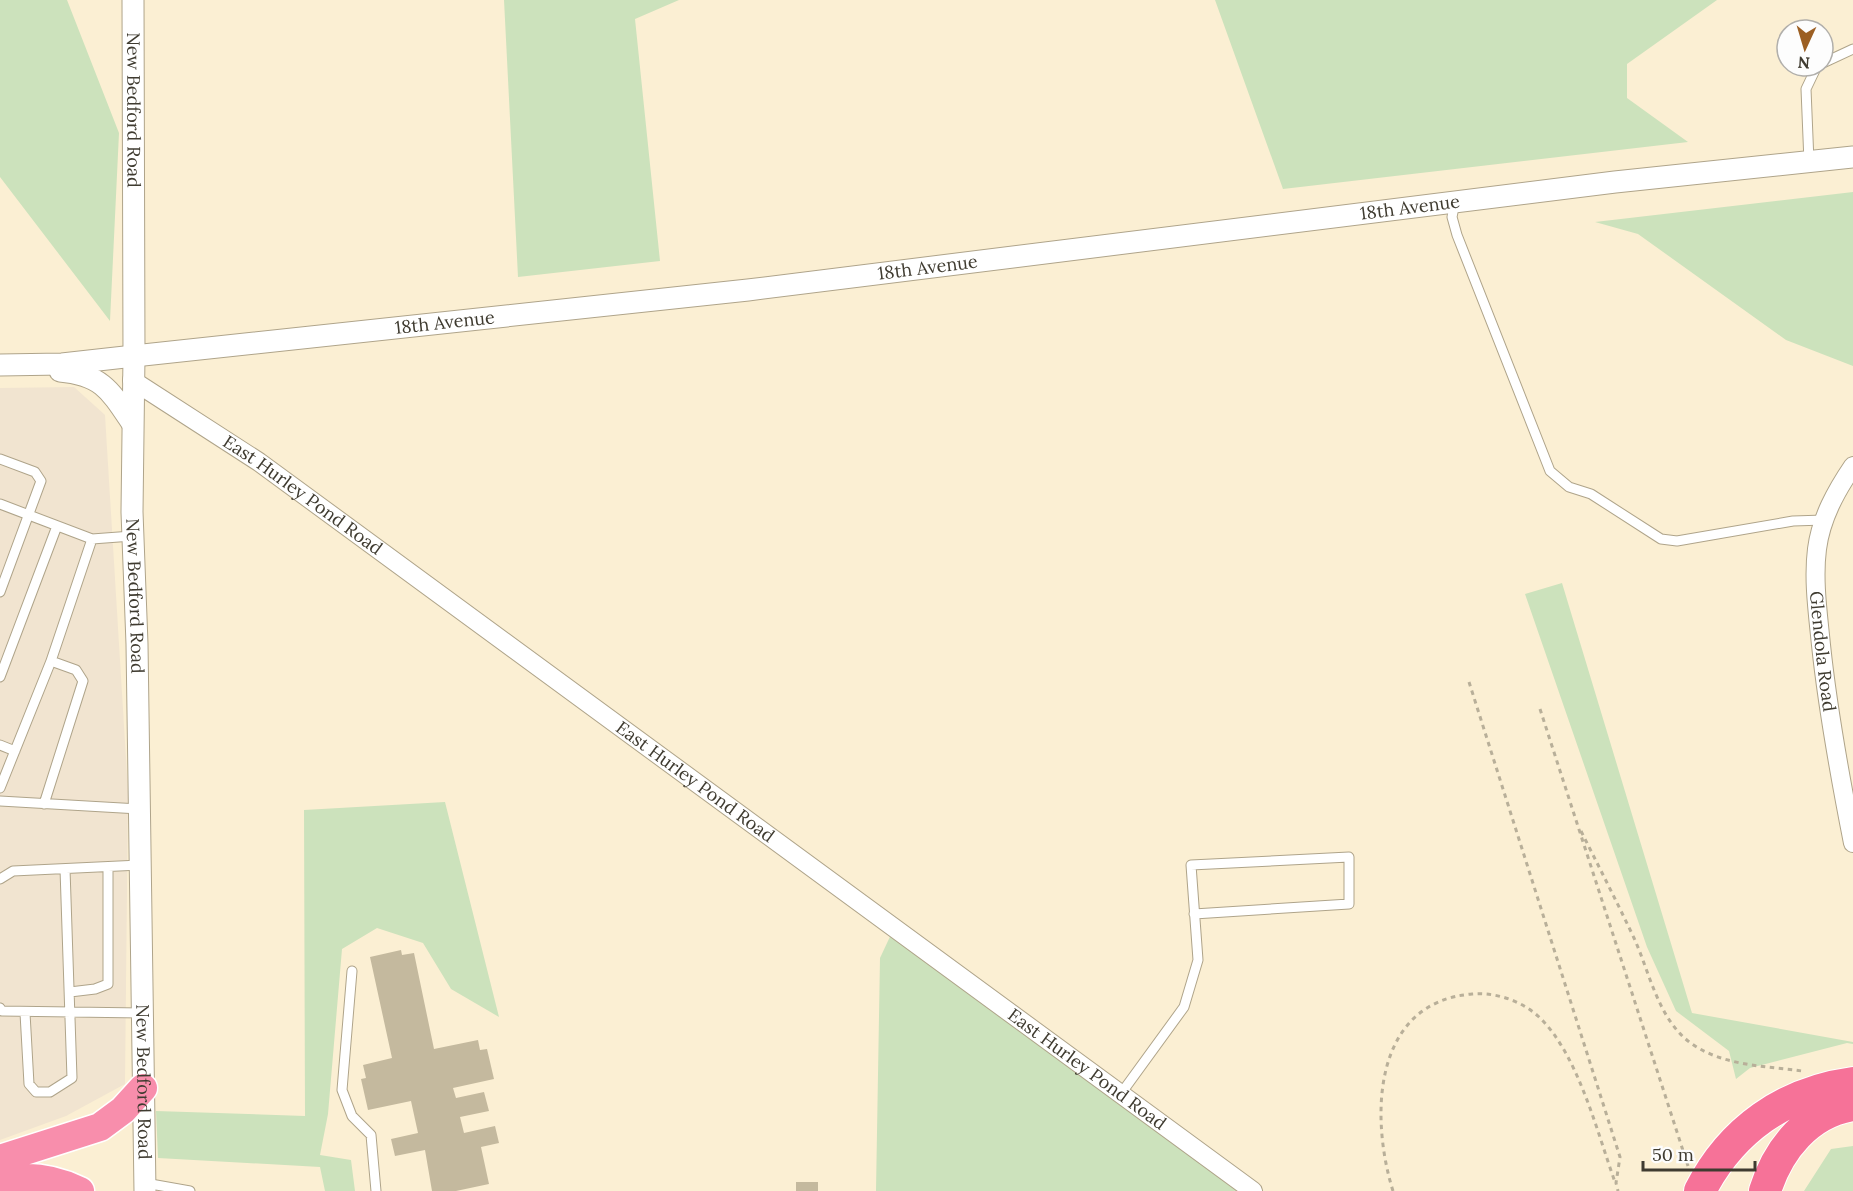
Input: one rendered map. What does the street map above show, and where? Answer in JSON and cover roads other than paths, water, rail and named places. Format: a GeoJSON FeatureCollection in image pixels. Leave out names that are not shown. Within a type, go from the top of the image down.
{"type":"FeatureCollection","features":[{"type":"Feature","properties":{"kind":"highway"},"geometry":{"type":"LineString","coordinates":[[1701,1190],[1726,1149],[1756,1120],[1792,1099],[1836,1085],[1853,1083]]}},
{"type":"Feature","properties":{"kind":"highway"},"geometry":{"type":"LineString","coordinates":[[0,1159],[100,1127],[123,1110],[143,1088]]}},
{"type":"Feature","properties":{"kind":"highway"},"geometry":{"type":"LineString","coordinates":[[1765,1191],[1779,1158],[1796,1136],[1830,1111],[1853,1105]]}},
{"type":"Feature","properties":{"kind":"highway"},"geometry":{"type":"LineString","coordinates":[[0,1181],[37,1178],[80,1191]]}},
{"type":"Feature","properties":{"kind":"street","name":"New Bedford Road"},"geometry":{"type":"LineString","coordinates":[[133,0],[133,536],[145,1187]]}},
{"type":"Feature","properties":{"kind":"street","name":"18th Avenue"},"geometry":{"type":"LineString","coordinates":[[0,365],[62,364],[760,288],[1455,202],[1853,158]]}},
{"type":"Feature","properties":{"kind":"street"},"geometry":{"type":"LineString","coordinates":[[0,365],[83,373],[99,380],[109,389],[132,423]]}},
{"type":"Feature","properties":{"kind":"street","name":"East Hurley Pond Road"},"geometry":{"type":"LineString","coordinates":[[132,380],[259,462],[1253,1191]]}},
{"type":"Feature","properties":{"kind":"street","name":"Glendola Road"},"geometry":{"type":"LineString","coordinates":[[1853,466],[1839,486],[1824,520],[1817,549],[1819,625],[1835,751],[1853,843]]}},
{"type":"Feature","properties":{"kind":"lane"},"geometry":{"type":"LineString","coordinates":[[1835,57],[1853,49]]}},
{"type":"Feature","properties":{"kind":"lane"},"geometry":{"type":"LineString","coordinates":[[1809,162],[1806,89],[1811,78]]}},
{"type":"Feature","properties":{"kind":"lane"},"geometry":{"type":"LineString","coordinates":[[1455,202],[1452,217],[1457,235],[1550,471],[1569,487],[1591,494],[1662,539],[1677,541],[1793,521],[1824,520]]}},
{"type":"Feature","properties":{"kind":"lane"},"geometry":{"type":"LineString","coordinates":[[0,459],[39,476],[41,486],[0,592]]}},
{"type":"Feature","properties":{"kind":"lane"},"geometry":{"type":"LineString","coordinates":[[0,504],[92,539],[133,536]]}},
{"type":"Feature","properties":{"kind":"lane"},"geometry":{"type":"LineString","coordinates":[[0,677],[57,526]]}},
{"type":"Feature","properties":{"kind":"lane"},"geometry":{"type":"LineString","coordinates":[[0,788],[51,661],[92,539]]}},
{"type":"Feature","properties":{"kind":"lane"},"geometry":{"type":"LineString","coordinates":[[44,804],[83,681],[76,670],[51,661]]}},
{"type":"Feature","properties":{"kind":"lane"},"geometry":{"type":"LineString","coordinates":[[0,745],[15,751]]}},
{"type":"Feature","properties":{"kind":"lane"},"geometry":{"type":"LineString","coordinates":[[0,801],[139,809]]}},
{"type":"Feature","properties":{"kind":"lane"},"geometry":{"type":"LineString","coordinates":[[1120,1095],[1184,1007],[1198,960],[1194,914],[1191,865],[1349,857],[1349,904],[1194,914]]}},
{"type":"Feature","properties":{"kind":"lane"},"geometry":{"type":"LineString","coordinates":[[0,879],[13,871],[140,866]]}},
{"type":"Feature","properties":{"kind":"lane"},"geometry":{"type":"LineString","coordinates":[[70,992],[95,989],[108,984],[108,867]]}},
{"type":"Feature","properties":{"kind":"lane"},"geometry":{"type":"LineString","coordinates":[[26,1013],[29,1084],[36,1092],[50,1092],[72,1078],[65,869]]}},
{"type":"Feature","properties":{"kind":"lane"},"geometry":{"type":"LineString","coordinates":[[352,971],[342,1090],[352,1116],[371,1135],[376,1191]]}},
{"type":"Feature","properties":{"kind":"lane"},"geometry":{"type":"LineString","coordinates":[[0,1008],[2,1011],[26,1013],[142,1013]]}},
{"type":"Feature","properties":{"kind":"lane"},"geometry":{"type":"LineString","coordinates":[[145,1187],[190,1191]]}}]}
